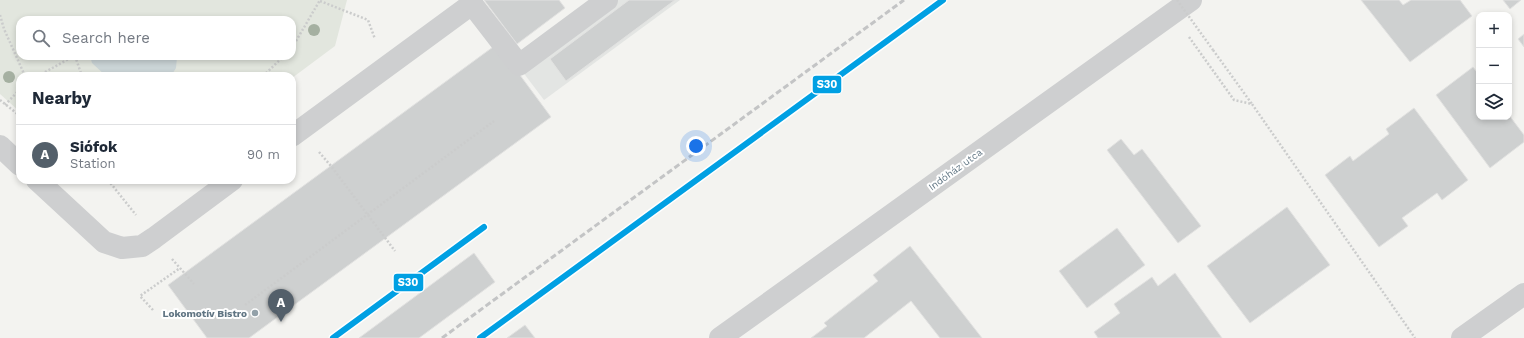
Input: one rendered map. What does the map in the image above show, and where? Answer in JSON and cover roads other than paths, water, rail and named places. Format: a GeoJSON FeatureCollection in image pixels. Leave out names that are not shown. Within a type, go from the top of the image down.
{"type":"FeatureCollection","features":[{"type":"Feature","properties":{"kind":"street"},"geometry":{"type":"LineString","coordinates":[[296,133],[472,4],[519,65],[607,0]]}},
{"type":"Feature","properties":{"kind":"street","name":"Indóház utca"},"geometry":{"type":"LineString","coordinates":[[720,338],[1175,7],[1191,0]]}},
{"type":"Feature","properties":{"kind":"street"},"geometry":{"type":"LineString","coordinates":[[0,146],[16,161]]}},
{"type":"Feature","properties":{"kind":"street"},"geometry":{"type":"LineString","coordinates":[[41,184],[104,242],[122,248],[142,246],[227,184]]}},
{"type":"Feature","properties":{"kind":"street"},"geometry":{"type":"LineString","coordinates":[[1462,338],[1524,294]]}},
{"type":"Feature","properties":{"kind":"railway"},"geometry":{"type":"LineString","coordinates":[[442,338],[904,0]]}},
{"type":"Feature","properties":{"kind":"place","name":"Lokomotív Bistro"},"geometry":{"type":"Point","coordinates":[255,313]}},
{"type":"Feature","properties":{"kind":"place","name":"Siófok"},"geometry":{"type":"Point","coordinates":[281,322]}}]}
